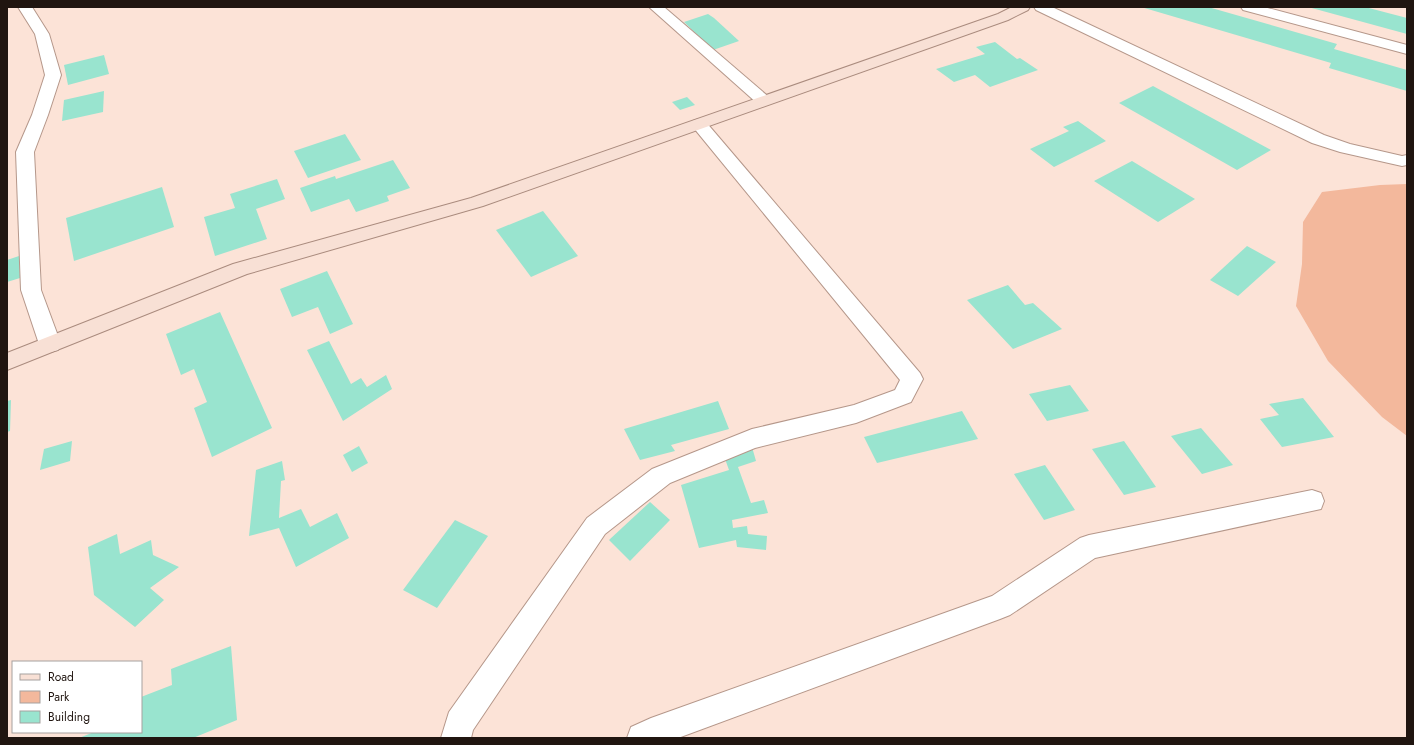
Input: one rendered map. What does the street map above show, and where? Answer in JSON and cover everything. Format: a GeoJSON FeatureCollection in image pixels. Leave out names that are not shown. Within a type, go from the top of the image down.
{"type":"FeatureCollection","features":[{"type":"Feature","properties":{"kind":"main road"},"geometry":{"type":"LineString","coordinates":[[7,362],[240,269],[477,202],[1003,17],[1023,7]]}},
{"type":"Feature","properties":{"kind":"street"},"geometry":{"type":"LineString","coordinates":[[25,7],[42,34],[53,75],[40,115],[25,152],[31,290],[50,344]]}},
{"type":"Feature","properties":{"kind":"street"},"geometry":{"type":"LineString","coordinates":[[656,7],[764,101]]}},
{"type":"Feature","properties":{"kind":"street"},"geometry":{"type":"LineString","coordinates":[[1041,7],[1265,116],[1318,139],[1346,148],[1402,161],[1407,160]]}},
{"type":"Feature","properties":{"kind":"street"},"geometry":{"type":"LineString","coordinates":[[1248,7],[1407,50]]}},
{"type":"Feature","properties":{"kind":"street"},"geometry":{"type":"LineString","coordinates":[[456,738],[460,722],[596,526],[661,476],[752,439],[856,414],[903,396],[912,379],[699,124]]}},
{"type":"Feature","properties":{"kind":"street"},"geometry":{"type":"LineString","coordinates":[[642,738],[651,733],[1000,606],[1089,547],[1312,501]]}},
{"type":"Feature","properties":{"kind":"green space"},"geometry":{"type":"Polygon","coordinates":[[[1407,184],[1407,436],[1382,417],[1328,361],[1296,306],[1302,264],[1303,222],[1322,192],[1380,185],[1407,184]]]}},
{"type":"Feature","properties":{"kind":"building"},"geometry":{"type":"Polygon","coordinates":[[[1141,7],[1208,7],[1337,44],[1334,49],[1407,70],[1407,91],[1329,68],[1331,63],[1141,7]]]}},
{"type":"Feature","properties":{"kind":"building"},"geometry":{"type":"Polygon","coordinates":[[[1308,7],[1365,7],[1407,18],[1407,34],[1308,7]]]}},
{"type":"Feature","properties":{"kind":"building"},"geometry":{"type":"Polygon","coordinates":[[[708,14],[739,41],[713,50],[684,22],[708,14]]]}},
{"type":"Feature","properties":{"kind":"building"},"geometry":{"type":"Polygon","coordinates":[[[995,42],[1017,59],[1020,58],[1038,70],[990,87],[975,75],[954,82],[936,69],[985,54],[976,47],[995,42]]]}},
{"type":"Feature","properties":{"kind":"building"},"geometry":{"type":"Polygon","coordinates":[[[104,55],[109,74],[68,85],[64,65],[104,55]]]}},
{"type":"Feature","properties":{"kind":"building"},"geometry":{"type":"Polygon","coordinates":[[[1153,86],[1271,150],[1237,170],[1119,103],[1153,86]]]}},
{"type":"Feature","properties":{"kind":"building"},"geometry":{"type":"Polygon","coordinates":[[[104,91],[103,112],[62,121],[64,100],[104,91]]]}},
{"type":"Feature","properties":{"kind":"building"},"geometry":{"type":"Polygon","coordinates":[[[687,97],[695,105],[680,110],[672,102],[687,97]]]}},
{"type":"Feature","properties":{"kind":"building"},"geometry":{"type":"Polygon","coordinates":[[[1078,121],[1106,141],[1054,167],[1030,149],[1069,131],[1063,127],[1078,121]]]}},
{"type":"Feature","properties":{"kind":"building"},"geometry":{"type":"Polygon","coordinates":[[[345,134],[361,160],[308,178],[294,151],[345,134]]]}},
{"type":"Feature","properties":{"kind":"building"},"geometry":{"type":"Polygon","coordinates":[[[393,160],[410,188],[387,196],[389,201],[356,212],[349,199],[311,212],[300,188],[335,176],[336,179],[393,160]]]}},
{"type":"Feature","properties":{"kind":"building"},"geometry":{"type":"Polygon","coordinates":[[[1132,161],[1195,199],[1158,222],[1094,181],[1132,161]]]}},
{"type":"Feature","properties":{"kind":"building"},"geometry":{"type":"Polygon","coordinates":[[[277,179],[285,199],[256,209],[267,239],[215,256],[204,217],[235,208],[230,194],[277,179]]]}},
{"type":"Feature","properties":{"kind":"building"},"geometry":{"type":"Polygon","coordinates":[[[162,187],[174,227],[74,261],[66,218],[162,187]]]}},
{"type":"Feature","properties":{"kind":"building"},"geometry":{"type":"Polygon","coordinates":[[[543,211],[578,256],[531,277],[496,230],[543,211]]]}},
{"type":"Feature","properties":{"kind":"building"},"geometry":{"type":"Polygon","coordinates":[[[1247,246],[1276,262],[1238,296],[1210,280],[1247,246]]]}},
{"type":"Feature","properties":{"kind":"building"},"geometry":{"type":"Polygon","coordinates":[[[19,256],[20,278],[7,282],[7,260],[19,256]]]}},
{"type":"Feature","properties":{"kind":"building"},"geometry":{"type":"Polygon","coordinates":[[[327,271],[353,324],[330,334],[318,307],[292,317],[280,289],[327,271]]]}},
{"type":"Feature","properties":{"kind":"building"},"geometry":{"type":"Polygon","coordinates":[[[1008,285],[1025,305],[1033,303],[1062,329],[1013,349],[967,300],[1008,285]]]}},
{"type":"Feature","properties":{"kind":"building"},"geometry":{"type":"Polygon","coordinates":[[[220,312],[272,428],[212,457],[194,408],[207,402],[194,369],[181,375],[166,334],[220,312]]]}},
{"type":"Feature","properties":{"kind":"building"},"geometry":{"type":"Polygon","coordinates":[[[329,341],[351,384],[361,378],[367,387],[386,375],[392,389],[343,421],[307,350],[329,341]]]}},
{"type":"Feature","properties":{"kind":"building"},"geometry":{"type":"Polygon","coordinates":[[[1070,385],[1089,411],[1047,421],[1029,394],[1070,385]]]}},
{"type":"Feature","properties":{"kind":"building"},"geometry":{"type":"Polygon","coordinates":[[[1303,398],[1334,437],[1282,447],[1260,419],[1279,415],[1269,404],[1303,398]]]}},
{"type":"Feature","properties":{"kind":"building"},"geometry":{"type":"Polygon","coordinates":[[[11,400],[10,431],[7,432],[7,401],[11,400]]]}},
{"type":"Feature","properties":{"kind":"building"},"geometry":{"type":"Polygon","coordinates":[[[718,401],[729,429],[671,445],[675,451],[640,460],[624,429],[718,401]]]}},
{"type":"Feature","properties":{"kind":"building"},"geometry":{"type":"Polygon","coordinates":[[[962,411],[978,439],[877,463],[864,437],[962,411]]]}},
{"type":"Feature","properties":{"kind":"building"},"geometry":{"type":"Polygon","coordinates":[[[1201,428],[1233,465],[1202,474],[1171,436],[1201,428]]]}},
{"type":"Feature","properties":{"kind":"building"},"geometry":{"type":"Polygon","coordinates":[[[72,441],[70,461],[40,470],[44,449],[72,441]]]}},
{"type":"Feature","properties":{"kind":"building"},"geometry":{"type":"Polygon","coordinates":[[[1124,441],[1156,487],[1124,495],[1092,449],[1124,441]]]}},
{"type":"Feature","properties":{"kind":"building"},"geometry":{"type":"Polygon","coordinates":[[[359,446],[368,463],[352,472],[343,455],[359,446]]]}},
{"type":"Feature","properties":{"kind":"building"},"geometry":{"type":"Polygon","coordinates":[[[752,447],[756,461],[738,467],[751,503],[764,500],[768,513],[732,520],[733,528],[747,526],[748,534],[767,536],[766,550],[737,547],[736,540],[699,548],[681,485],[729,470],[724,456],[752,447]]]}},
{"type":"Feature","properties":{"kind":"building"},"geometry":{"type":"Polygon","coordinates":[[[282,461],[285,480],[281,481],[279,518],[301,509],[310,527],[337,513],[349,538],[296,567],[279,528],[249,536],[256,470],[282,461]]]}},
{"type":"Feature","properties":{"kind":"building"},"geometry":{"type":"Polygon","coordinates":[[[1045,465],[1075,510],[1044,520],[1014,474],[1045,465]]]}},
{"type":"Feature","properties":{"kind":"building"},"geometry":{"type":"Polygon","coordinates":[[[650,502],[670,520],[630,561],[609,540],[650,502]]]}},
{"type":"Feature","properties":{"kind":"building"},"geometry":{"type":"Polygon","coordinates":[[[455,520],[488,536],[437,608],[403,590],[455,520]]]}},
{"type":"Feature","properties":{"kind":"building"},"geometry":{"type":"Polygon","coordinates":[[[117,534],[120,554],[151,540],[153,555],[179,567],[150,588],[164,600],[135,627],[94,595],[88,547],[117,534]]]}},
{"type":"Feature","properties":{"kind":"building"},"geometry":{"type":"Polygon","coordinates":[[[231,646],[237,720],[193,738],[79,738],[92,733],[142,733],[142,697],[172,685],[171,669],[231,646]]]}}]}
